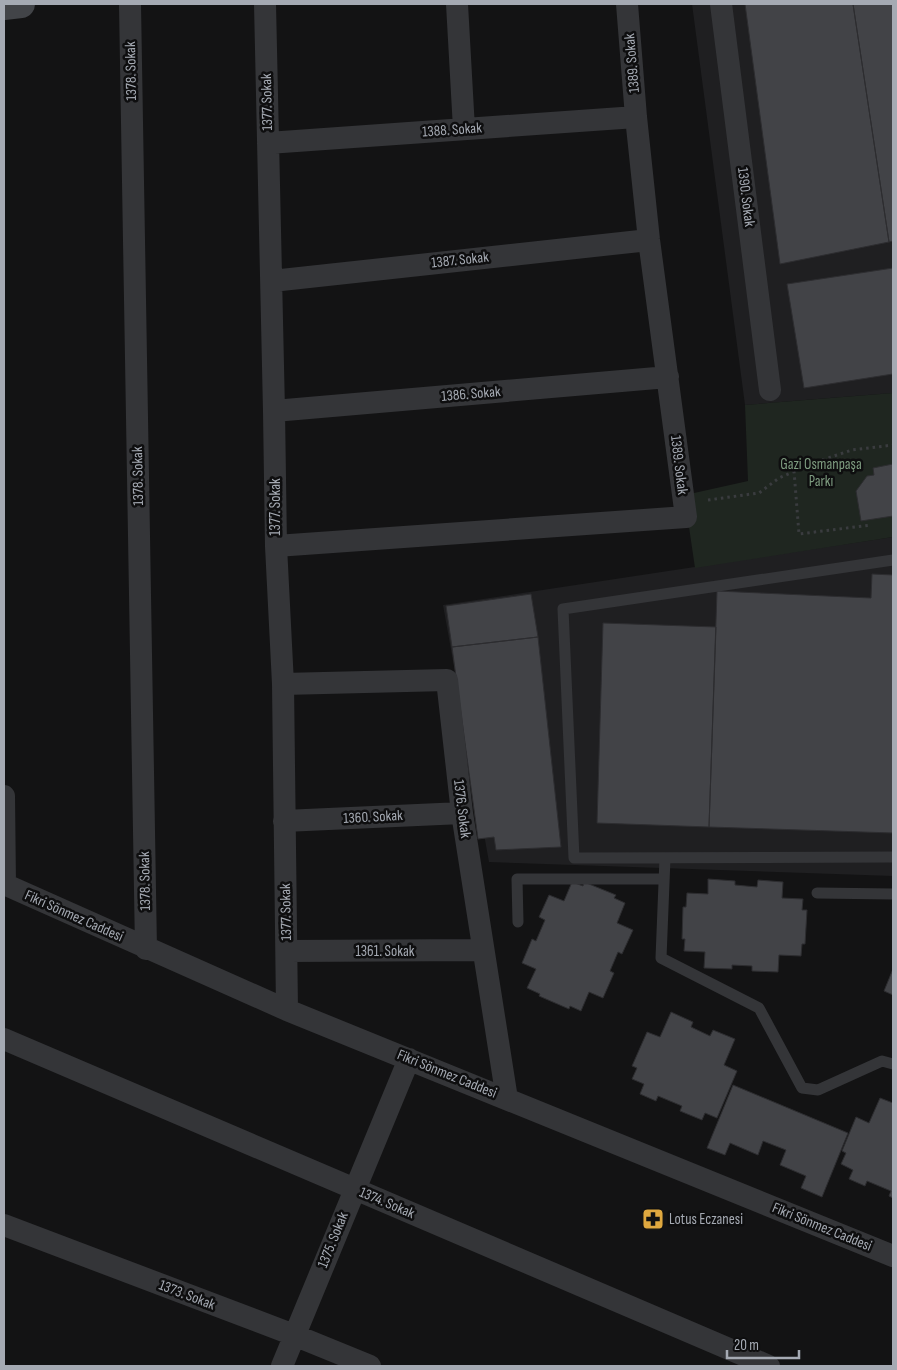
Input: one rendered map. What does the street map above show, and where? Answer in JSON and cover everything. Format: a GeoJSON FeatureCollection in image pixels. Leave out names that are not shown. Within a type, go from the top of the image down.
{"type":"FeatureCollection","features":[{"type":"Feature","properties":{"kind":"main road"},"geometry":{"type":"LineString","coordinates":[[4,6],[21,4]]}},
{"type":"Feature","properties":{"kind":"street","name":"1378. Sokak"},"geometry":{"type":"LineString","coordinates":[[130,4],[146,949]]}},
{"type":"Feature","properties":{"kind":"street","name":"1377. Sokak"},"geometry":{"type":"LineString","coordinates":[[265,4],[276,546],[283,684],[287,1010]]}},
{"type":"Feature","properties":{"kind":"street"},"geometry":{"type":"LineString","coordinates":[[458,4],[464,129]]}},
{"type":"Feature","properties":{"kind":"street","name":"1389. Sokak"},"geometry":{"type":"LineString","coordinates":[[276,546],[686,517],[649,240],[636,117],[627,4]]}},
{"type":"Feature","properties":{"kind":"street","name":"1390. Sokak"},"geometry":{"type":"LineString","coordinates":[[722,4],[770,390]]}},
{"type":"Feature","properties":{"kind":"street","name":"1388. Sokak"},"geometry":{"type":"LineString","coordinates":[[268,143],[636,117]]}},
{"type":"Feature","properties":{"kind":"street","name":"1387. Sokak"},"geometry":{"type":"LineString","coordinates":[[272,281],[649,240]]}},
{"type":"Feature","properties":{"kind":"street","name":"1386. Sokak"},"geometry":{"type":"LineString","coordinates":[[274,411],[668,377]]}},
{"type":"Feature","properties":{"kind":"street","name":"1376. Sokak"},"geometry":{"type":"LineString","coordinates":[[283,684],[447,680],[462,813],[508,1099]]}},
{"type":"Feature","properties":{"kind":"street"},"geometry":{"type":"LineString","coordinates":[[4,796],[4,884]]}},
{"type":"Feature","properties":{"kind":"street","name":"1360. Sokak"},"geometry":{"type":"LineString","coordinates":[[284,821],[462,813]]}},
{"type":"Feature","properties":{"kind":"street","name":"Fikri Sönmez Caddesi"},"geometry":{"type":"LineString","coordinates":[[4,884],[146,949],[287,1010],[893,1256]]}},
{"type":"Feature","properties":{"kind":"street","name":"1361. Sokak"},"geometry":{"type":"LineString","coordinates":[[287,951],[483,950]]}},
{"type":"Feature","properties":{"kind":"street","name":"1374. Sokak"},"geometry":{"type":"LineString","coordinates":[[4,1039],[770,1366]]}},
{"type":"Feature","properties":{"kind":"street","name":"1375. Sokak"},"geometry":{"type":"LineString","coordinates":[[282,1366],[409,1059]]}},
{"type":"Feature","properties":{"kind":"street","name":"1373. Sokak"},"geometry":{"type":"LineString","coordinates":[[4,1225],[294,1335],[370,1366]]}},
{"type":"Feature","properties":{"kind":"lane"},"geometry":{"type":"LineString","coordinates":[[893,560],[564,609],[574,858],[893,857]]}},
{"type":"Feature","properties":{"kind":"lane"},"geometry":{"type":"LineString","coordinates":[[665,858],[661,958],[759,1008],[802,1088],[818,1090],[882,1061],[893,1064]]}},
{"type":"Feature","properties":{"kind":"lane"},"geometry":{"type":"LineString","coordinates":[[518,922],[517,879],[664,879]]}},
{"type":"Feature","properties":{"kind":"lane"},"geometry":{"type":"LineString","coordinates":[[816,892],[893,894]]}},
{"type":"Feature","properties":{"kind":"path"},"geometry":{"type":"LineString","coordinates":[[684,500],[716,500],[759,493],[779,478],[794,471],[852,450],[893,444]]}},
{"type":"Feature","properties":{"kind":"path"},"geometry":{"type":"LineString","coordinates":[[794,471],[799,534],[872,525]]}},
{"type":"Feature","properties":{"kind":"shaded area"},"geometry":{"type":"Polygon","coordinates":[[[692,4],[893,4],[893,393],[745,405],[692,4]]]}},
{"type":"Feature","properties":{"kind":"shaded area"},"geometry":{"type":"Polygon","coordinates":[[[893,537],[893,876],[489,862],[443,605],[893,537]]]}},
{"type":"Feature","properties":{"kind":"green space","name":"Gazi Osmanpaşa Parkı"},"geometry":{"type":"Polygon","coordinates":[[[893,393],[893,537],[695,568],[689,527],[694,493],[748,481],[745,405],[893,393]]]}},
{"type":"Feature","properties":{"kind":"building"},"geometry":{"type":"Polygon","coordinates":[[[745,4],[853,4],[889,242],[780,264],[745,4]]]}},
{"type":"Feature","properties":{"kind":"building"},"geometry":{"type":"Polygon","coordinates":[[[853,4],[893,4],[893,241],[889,242],[853,4]]]}},
{"type":"Feature","properties":{"kind":"building"},"geometry":{"type":"Polygon","coordinates":[[[893,268],[893,374],[804,388],[787,284],[893,268]]]}},
{"type":"Feature","properties":{"kind":"building"},"geometry":{"type":"Polygon","coordinates":[[[893,464],[893,516],[861,521],[856,491],[867,476],[874,475],[873,468],[893,464]]]}},
{"type":"Feature","properties":{"kind":"building"},"geometry":{"type":"Polygon","coordinates":[[[872,574],[893,575],[893,833],[709,827],[717,591],[871,598],[872,574]]]}},
{"type":"Feature","properties":{"kind":"building"},"geometry":{"type":"Polygon","coordinates":[[[531,594],[538,637],[452,647],[446,606],[531,594]]]}},
{"type":"Feature","properties":{"kind":"building"},"geometry":{"type":"Polygon","coordinates":[[[603,623],[716,627],[709,827],[597,823],[603,623]]]}},
{"type":"Feature","properties":{"kind":"building"},"geometry":{"type":"Polygon","coordinates":[[[538,637],[561,847],[496,850],[494,837],[478,839],[452,647],[538,637]]]}},
{"type":"Feature","properties":{"kind":"building"},"geometry":{"type":"Polygon","coordinates":[[[708,879],[735,881],[735,885],[757,887],[758,880],[783,882],[782,898],[803,899],[802,910],[807,910],[805,944],[802,944],[801,956],[779,955],[778,972],[752,971],[752,966],[732,965],[732,969],[704,968],[705,952],[684,951],[685,939],[682,939],[683,907],[686,907],[687,893],[708,894],[708,879]]]}},
{"type":"Feature","properties":{"kind":"building"},"geometry":{"type":"Polygon","coordinates":[[[572,882],[583,886],[584,882],[616,895],[614,898],[625,903],[617,923],[633,930],[622,954],[618,952],[610,971],[614,973],[603,998],[589,992],[581,1011],[570,1006],[569,1009],[539,996],[540,994],[527,988],[536,969],[522,963],[532,939],[536,941],[545,920],[539,917],[549,895],[564,901],[572,882]]]}},
{"type":"Feature","properties":{"kind":"building"},"geometry":{"type":"Polygon","coordinates":[[[893,969],[893,995],[884,991],[893,969]]]}},
{"type":"Feature","properties":{"kind":"building"},"geometry":{"type":"Polygon","coordinates":[[[671,1012],[693,1022],[691,1027],[710,1036],[713,1030],[735,1039],[724,1065],[737,1071],[717,1118],[705,1113],[702,1120],[680,1111],[682,1106],[658,1096],[656,1101],[640,1094],[644,1084],[632,1079],[637,1068],[632,1066],[647,1032],[660,1037],[671,1012]]]}},
{"type":"Feature","properties":{"kind":"building"},"geometry":{"type":"Polygon","coordinates":[[[733,1085],[848,1133],[822,1197],[801,1188],[806,1176],[780,1165],[786,1150],[763,1141],[758,1155],[730,1143],[725,1155],[707,1148],[733,1085]]]}},
{"type":"Feature","properties":{"kind":"building"},"geometry":{"type":"Polygon","coordinates":[[[880,1098],[893,1103],[893,1198],[889,1196],[891,1191],[867,1181],[865,1186],[849,1179],[853,1170],[841,1164],[846,1153],[842,1151],[856,1117],[869,1123],[880,1098]]]}},
{"type":"Feature","properties":{"kind":"place","name":"Lotus Eczanesi"},"geometry":{"type":"Point","coordinates":[653,1219]}}]}
